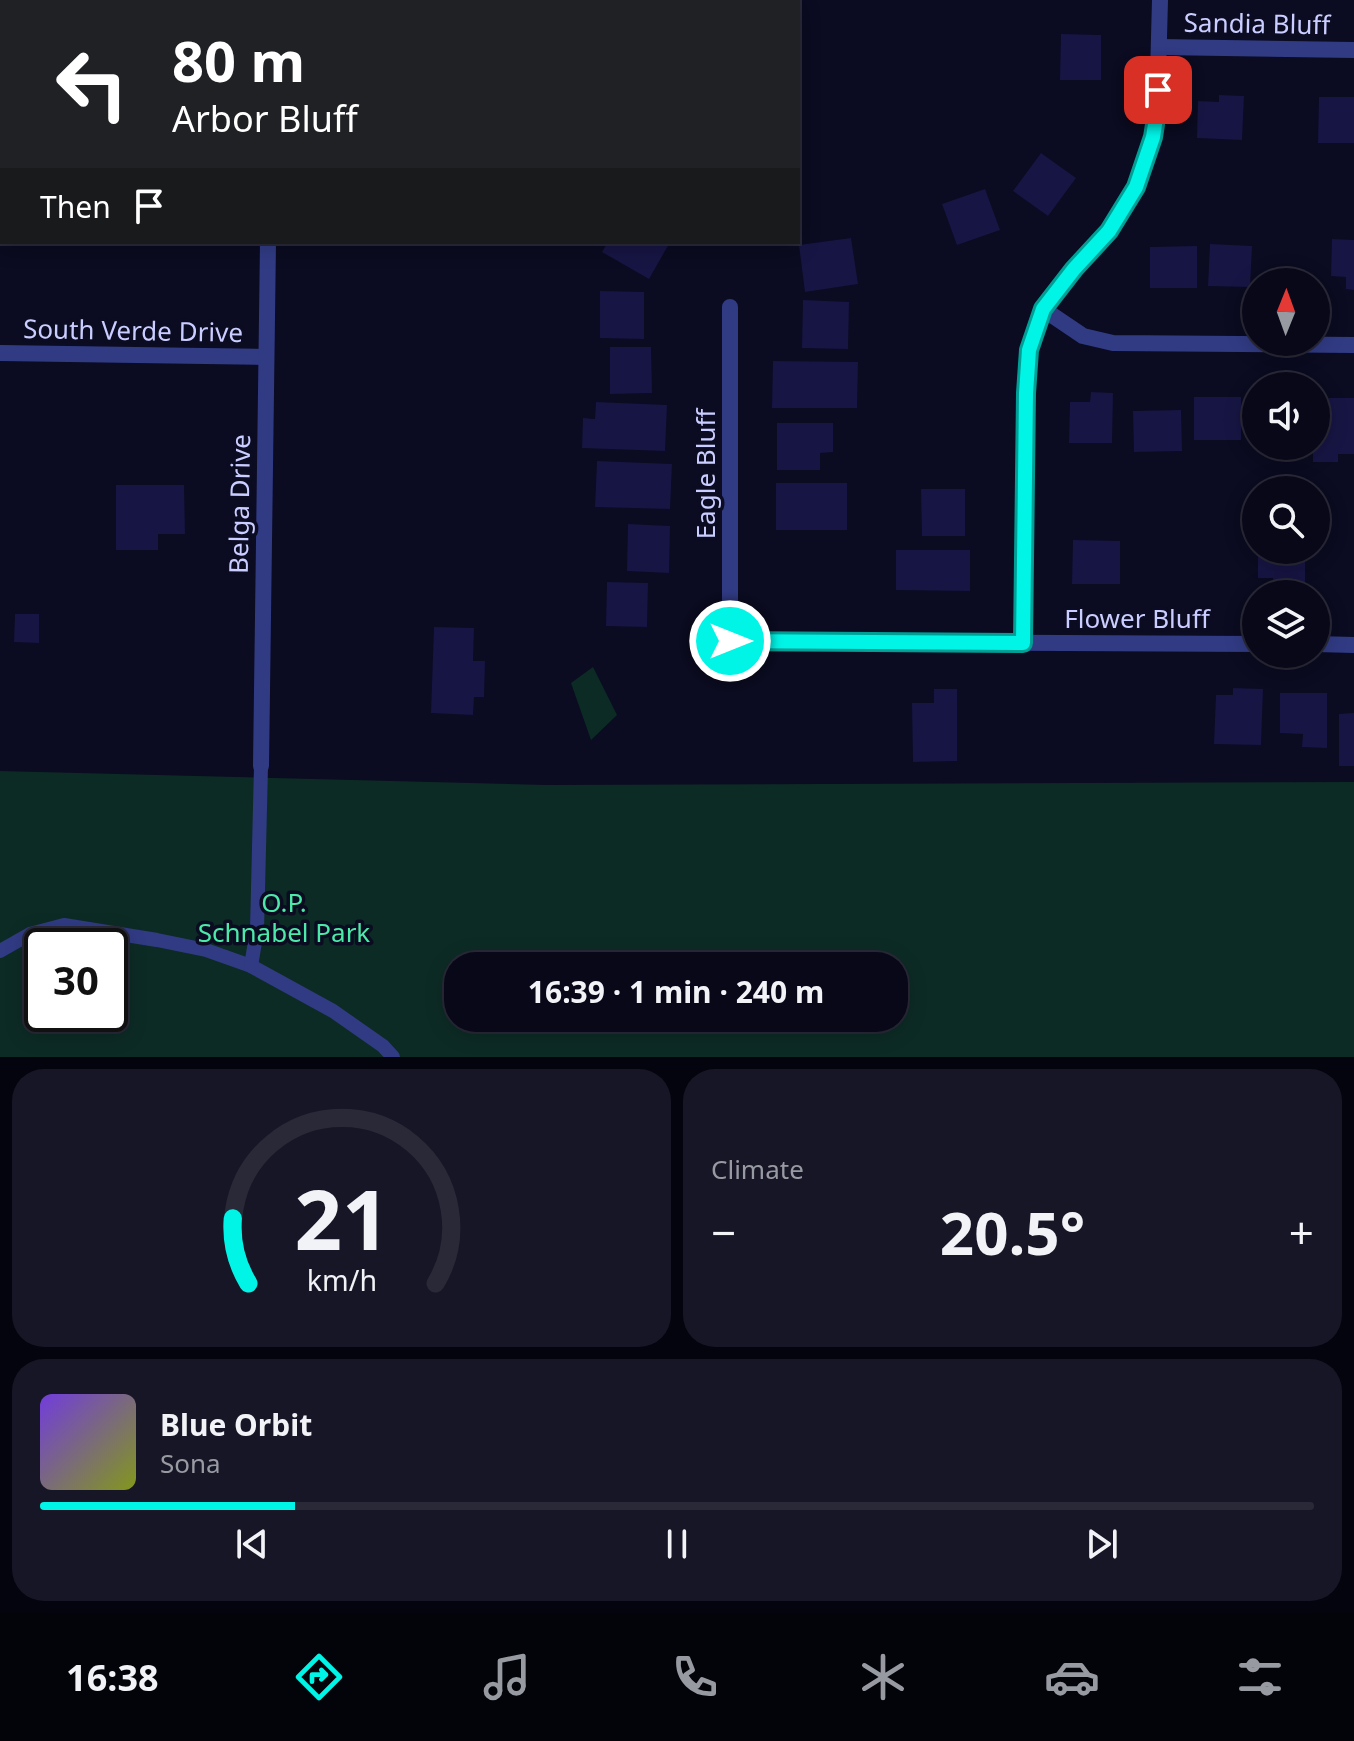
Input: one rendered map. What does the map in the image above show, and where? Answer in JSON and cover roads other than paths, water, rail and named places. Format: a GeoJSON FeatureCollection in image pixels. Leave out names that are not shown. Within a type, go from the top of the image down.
{"type":"FeatureCollection","features":[{"type":"Feature","properties":{"kind":"street"},"geometry":{"type":"LineString","coordinates":[[1023,643],[1029,350],[1043,309],[1109,231],[1136,187],[1155,125],[1160,0]]}},
{"type":"Feature","properties":{"kind":"street","name":"Sandia Bluff"},"geometry":{"type":"LineString","coordinates":[[1160,47],[1354,50]]}},
{"type":"Feature","properties":{"kind":"street","name":"Belga Drive"},"geometry":{"type":"LineString","coordinates":[[261,766],[268,244]]}},
{"type":"Feature","properties":{"kind":"street","name":"Eagle Bluff"},"geometry":{"type":"LineString","coordinates":[[730,307],[730,641]]}},
{"type":"Feature","properties":{"kind":"street"},"geometry":{"type":"LineString","coordinates":[[1043,309],[1083,336],[1113,343],[1354,345]]}},
{"type":"Feature","properties":{"kind":"street","name":"South Verde Drive"},"geometry":{"type":"LineString","coordinates":[[0,353],[266,357]]}},
{"type":"Feature","properties":{"kind":"street","name":"Flower Bluff"},"geometry":{"type":"LineString","coordinates":[[730,641],[1242,644]]}},
{"type":"Feature","properties":{"kind":"street"},"geometry":{"type":"LineString","coordinates":[[1330,644],[1354,645]]}},
{"type":"Feature","properties":{"kind":"lane"},"geometry":{"type":"LineString","coordinates":[[251,966],[257,930],[261,766]]}},
{"type":"Feature","properties":{"kind":"lane"},"geometry":{"type":"LineString","coordinates":[[0,951],[30,934],[64,925],[206,950],[251,966],[333,1011],[383,1046],[393,1057]]}},
{"type":"Feature","properties":{"kind":"park label","name":"O.P. Schnabel Park"},"geometry":{"type":"Point","coordinates":[284,918]}}]}
